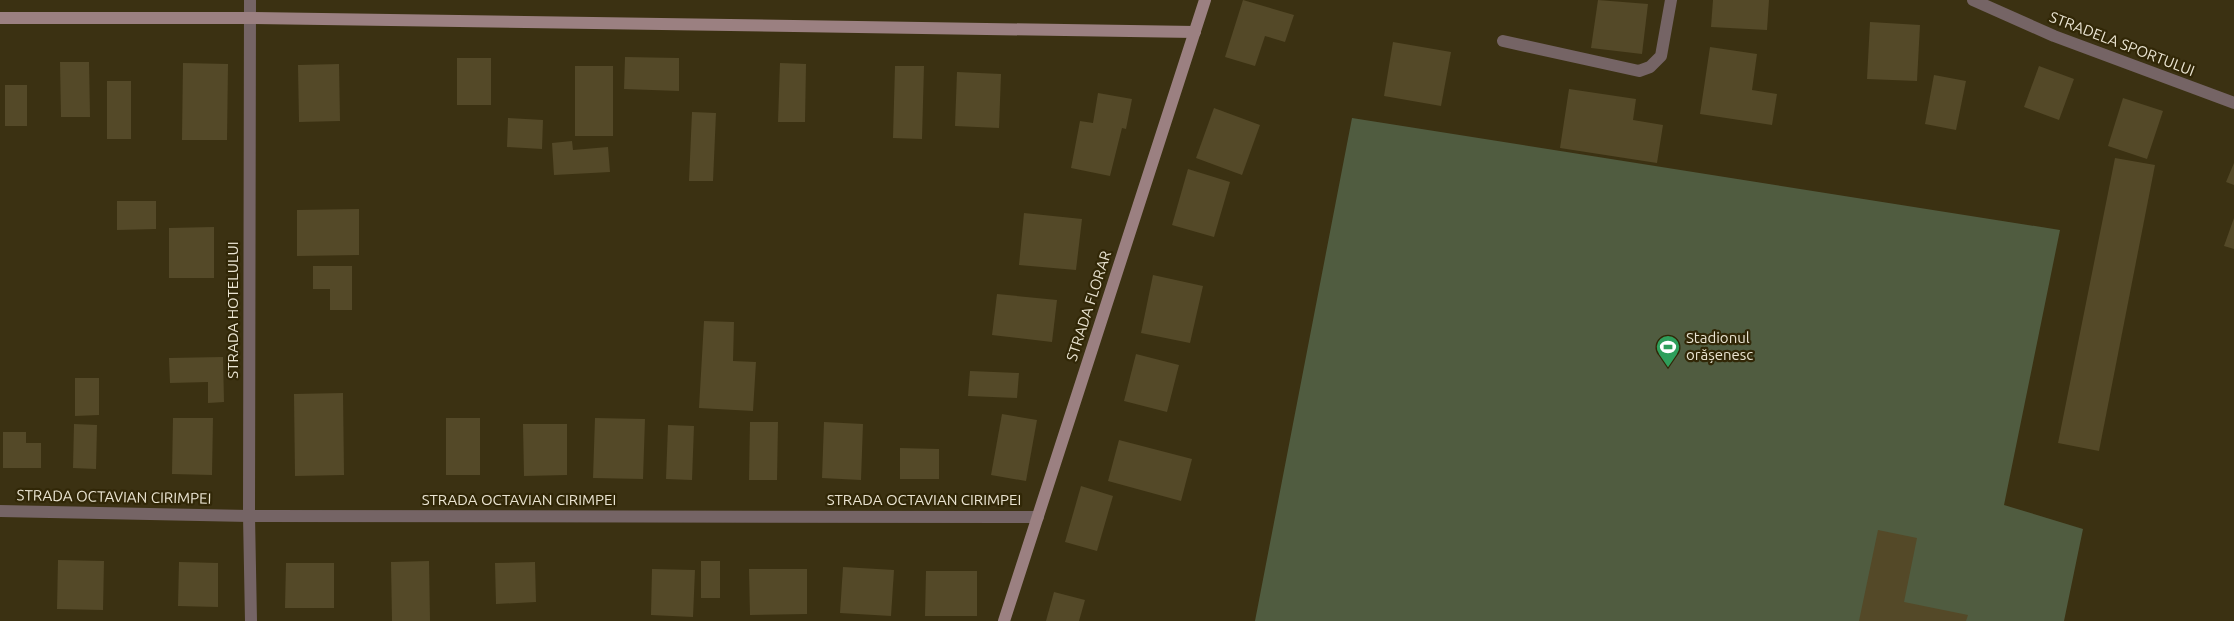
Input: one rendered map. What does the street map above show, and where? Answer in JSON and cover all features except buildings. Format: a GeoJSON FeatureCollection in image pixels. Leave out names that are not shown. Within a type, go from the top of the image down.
{"type":"FeatureCollection","features":[{"type":"Feature","properties":{"kind":"street","name":"STRADA HOTELULUI"},"geometry":{"type":"LineString","coordinates":[[250,0],[249,516],[251,621]]}},
{"type":"Feature","properties":{"kind":"street","name":"STRADA FLORAR"},"geometry":{"type":"LineString","coordinates":[[1004,621],[1205,0]]}},
{"type":"Feature","properties":{"kind":"street"},"geometry":{"type":"LineString","coordinates":[[1503,41],[1639,71],[1650,67],[1661,56],[1671,0]]}},
{"type":"Feature","properties":{"kind":"street","name":"STRADELA SPORTULUI"},"geometry":{"type":"LineString","coordinates":[[1973,0],[2054,36],[2234,104]]}},
{"type":"Feature","properties":{"kind":"street"},"geometry":{"type":"LineString","coordinates":[[0,18],[250,18],[1195,32]]}},
{"type":"Feature","properties":{"kind":"street","name":"STRADA OCTAVIAN CIRIMPEI"},"geometry":{"type":"LineString","coordinates":[[0,511],[249,516],[1038,517]]}},
{"type":"Feature","properties":{"kind":"green space","name":"Stadionul orășenesc"},"geometry":{"type":"Polygon","coordinates":[[[1352,118],[2060,230],[2004,505],[2083,529],[2064,621],[1255,621],[1352,118]]]}},
{"type":"Feature","properties":{"kind":"place","name":"Stadionul orășenesc"},"geometry":{"type":"Point","coordinates":[1668,368]}}]}
